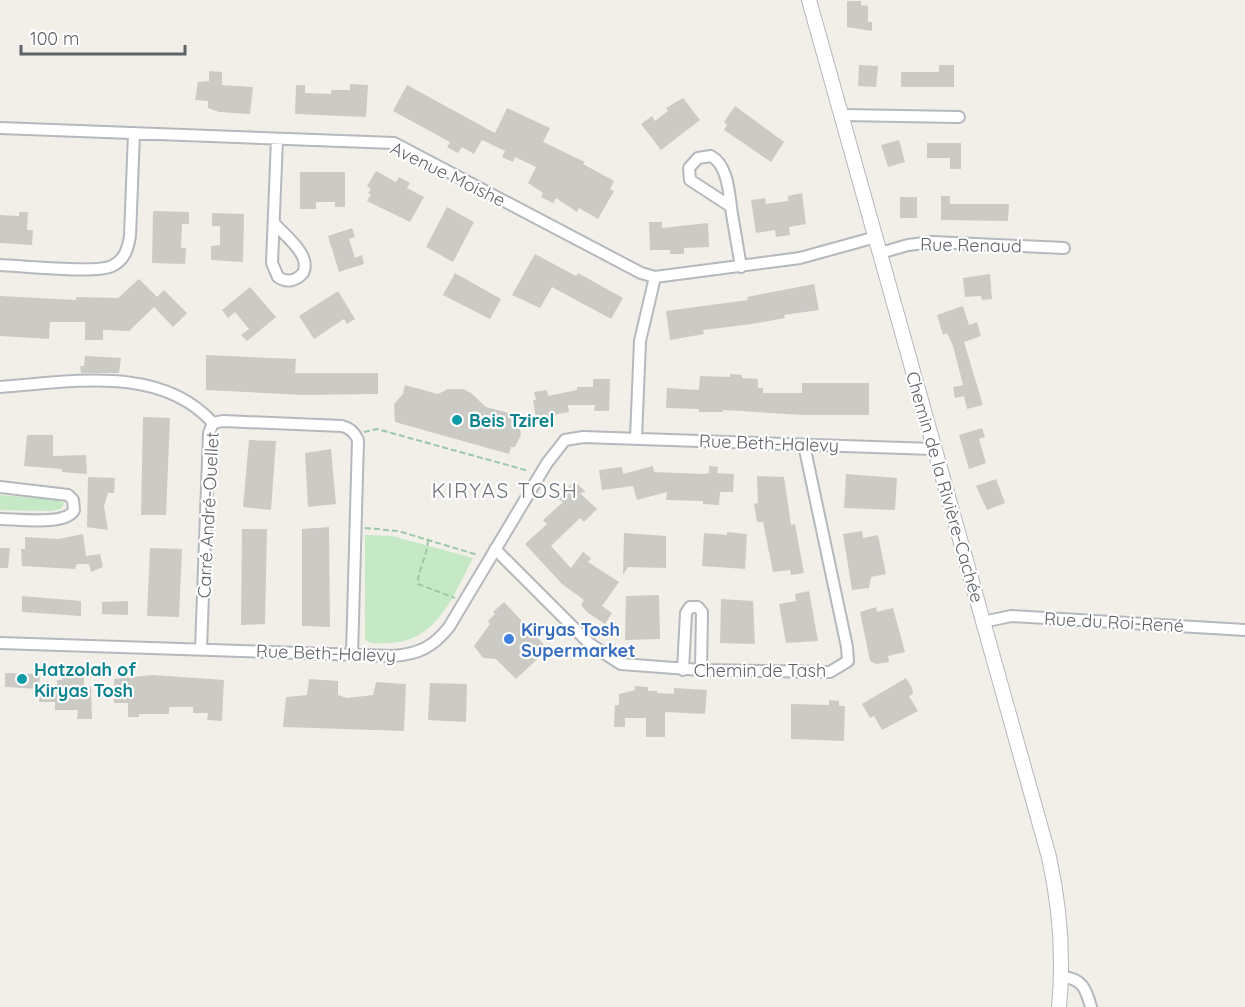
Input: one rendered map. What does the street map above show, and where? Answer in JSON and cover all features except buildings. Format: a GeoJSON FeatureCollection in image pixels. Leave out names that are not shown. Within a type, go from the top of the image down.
{"type":"FeatureCollection","features":[{"type":"Feature","properties":{"kind":"street","name":"Chemin de la Rivière-Cachée"},"geometry":{"type":"LineString","coordinates":[[809,0],[1049,857],[1059,906],[1062,977],[1059,1007]]}},
{"type":"Feature","properties":{"kind":"street"},"geometry":{"type":"LineString","coordinates":[[842,115],[959,117]]}},
{"type":"Feature","properties":{"kind":"street","name":"Avenue Moishe"},"geometry":{"type":"LineString","coordinates":[[0,128],[394,143],[634,269],[655,277],[800,258],[876,237]]}},
{"type":"Feature","properties":{"kind":"street"},"geometry":{"type":"LineString","coordinates":[[0,265],[103,269],[121,260],[128,250],[130,236],[134,133]]}},
{"type":"Feature","properties":{"kind":"street"},"geometry":{"type":"LineString","coordinates":[[274,223],[302,254],[306,262],[303,273],[295,279],[281,279],[273,268],[274,223],[277,139]]}},
{"type":"Feature","properties":{"kind":"street"},"geometry":{"type":"LineString","coordinates":[[730,206],[692,183],[688,171],[695,160],[709,156],[721,164],[730,206],[741,267]]}},
{"type":"Feature","properties":{"kind":"street","name":"Rue Renaud"},"geometry":{"type":"LineString","coordinates":[[880,253],[908,245],[933,242],[1064,248]]}},
{"type":"Feature","properties":{"kind":"street"},"geometry":{"type":"LineString","coordinates":[[636,438],[640,341],[655,277]]}},
{"type":"Feature","properties":{"kind":"street"},"geometry":{"type":"LineString","coordinates":[[0,387],[81,381],[147,384],[164,389],[205,414],[213,423]]}},
{"type":"Feature","properties":{"kind":"street","name":"Carré André-Ouellet"},"geometry":{"type":"LineString","coordinates":[[201,649],[209,433],[213,423],[223,421],[342,426],[348,427],[356,436],[358,440],[358,501],[352,655]]}},
{"type":"Feature","properties":{"kind":"street","name":"Rue Beth-Halevy"},"geometry":{"type":"LineString","coordinates":[[0,643],[410,655],[438,641],[450,627],[554,454],[566,441],[583,437],[636,438],[933,449]]}},
{"type":"Feature","properties":{"kind":"street","name":"Chemin de Tash"},"geometry":{"type":"LineString","coordinates":[[495,549],[591,644],[612,660],[629,666],[683,670],[830,672],[848,661],[804,445]]}},
{"type":"Feature","properties":{"kind":"street"},"geometry":{"type":"LineString","coordinates":[[0,487],[68,495],[73,500],[74,510],[68,517],[57,520],[0,519]]}},
{"type":"Feature","properties":{"kind":"street"},"geometry":{"type":"LineString","coordinates":[[683,670],[686,613],[690,607],[698,607],[702,612],[701,670]]}},
{"type":"Feature","properties":{"kind":"street","name":"Rue du Roi-René"},"geometry":{"type":"LineString","coordinates":[[983,622],[1011,616],[1245,630]]}},
{"type":"Feature","properties":{"kind":"street"},"geometry":{"type":"LineString","coordinates":[[1062,977],[1075,979],[1082,983],[1091,1007]]}},
{"type":"Feature","properties":{"kind":"path"},"geometry":{"type":"LineString","coordinates":[[363,433],[377,429],[529,471]]}},
{"type":"Feature","properties":{"kind":"path"},"geometry":{"type":"LineString","coordinates":[[364,528],[392,530],[473,552],[478,556]]}},
{"type":"Feature","properties":{"kind":"path"},"geometry":{"type":"LineString","coordinates":[[428,540],[427,557],[417,581],[422,586],[451,596]]}},
{"type":"Feature","properties":{"kind":"green space"},"geometry":{"type":"Polygon","coordinates":[[[0,495],[58,500],[64,503],[61,509],[50,511],[0,510],[0,495]]]}},
{"type":"Feature","properties":{"kind":"green space"},"geometry":{"type":"Polygon","coordinates":[[[365,535],[392,536],[473,558],[441,615],[419,635],[404,641],[387,643],[373,643],[365,640],[365,535]]]}},
{"type":"Feature","properties":{"kind":"place","name":"Beis Tzirel"},"geometry":{"type":"Point","coordinates":[457,420]}},
{"type":"Feature","properties":{"kind":"place","name":"Kiryas Tosh Supermarket"},"geometry":{"type":"Point","coordinates":[509,639]}},
{"type":"Feature","properties":{"kind":"place","name":"Hatzolah of Kiryas Tosh"},"geometry":{"type":"Point","coordinates":[22,679]}},
{"type":"Feature","properties":{"kind":"district","name":"KIRYAS TOSH"},"geometry":{"type":"Point","coordinates":[505,490]}}]}
